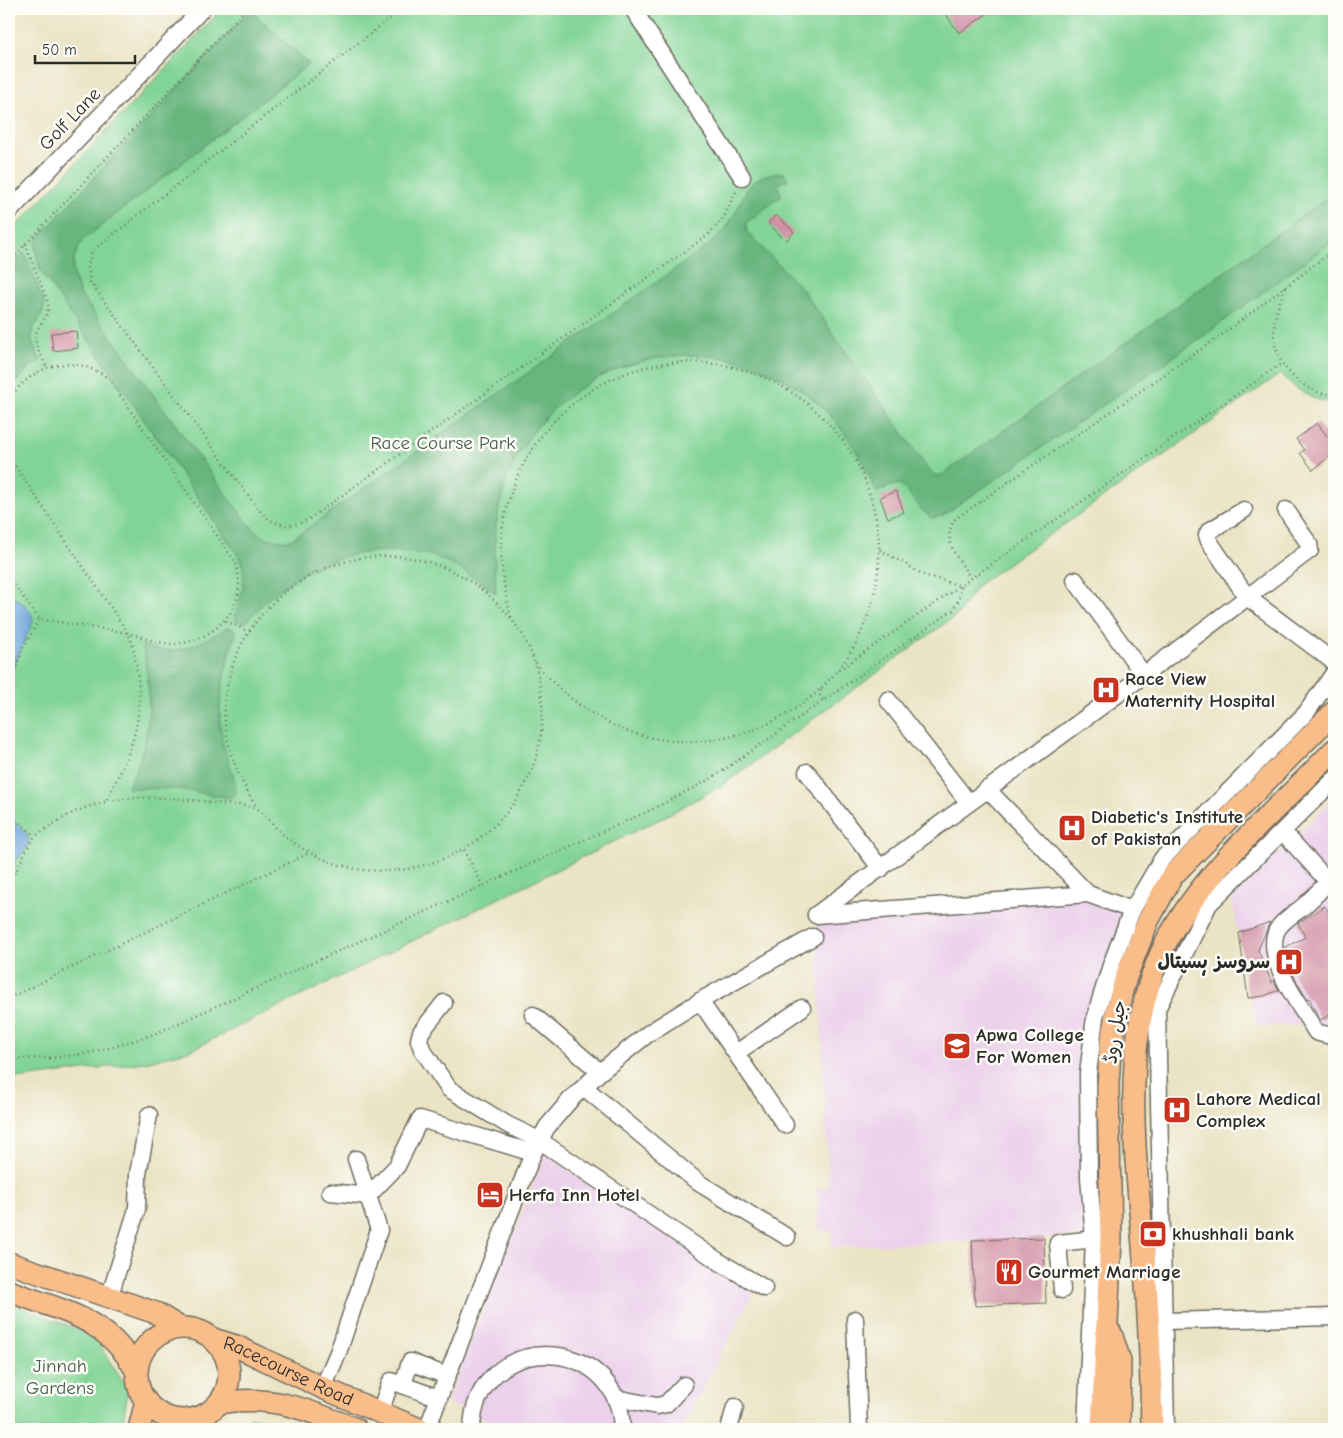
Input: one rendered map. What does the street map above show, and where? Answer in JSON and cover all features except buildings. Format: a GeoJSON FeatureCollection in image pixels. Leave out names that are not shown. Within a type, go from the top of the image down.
{"type":"FeatureCollection","features":[{"type":"Feature","properties":{"kind":"main road","name":"جیل روڈ"},"geometry":{"type":"LineString","coordinates":[[1102,1429],[1107,1321],[1102,1238],[1110,1051],[1116,1013],[1137,945],[1172,876],[1334,712]]}},
{"type":"Feature","properties":{"kind":"main road","name":"جیل روڈ"},"geometry":{"type":"LineString","coordinates":[[1152,1429],[1150,1334],[1133,1081],[1138,1022],[1151,976],[1168,938],[1196,894],[1242,839],[1334,750]]}},
{"type":"Feature","properties":{"kind":"main road"},"geometry":{"type":"LineString","coordinates":[[9,1263],[156,1313],[180,1327]]}},
{"type":"Feature","properties":{"kind":"main road"},"geometry":{"type":"LineString","coordinates":[[9,1292],[94,1324],[119,1345],[136,1372]]}},
{"type":"Feature","properties":{"kind":"main road"},"geometry":{"type":"LineString","coordinates":[[1107,1321],[1120,1361],[1119,1429]]}},
{"type":"Feature","properties":{"kind":"main road"},"geometry":{"type":"LineString","coordinates":[[180,1327],[192,1328],[213,1339],[222,1350],[227,1363],[229,1377],[219,1403],[190,1424],[182,1420],[168,1418],[156,1411],[146,1401],[137,1382],[136,1372],[139,1359],[145,1347],[154,1337],[166,1330],[180,1327]]}},
{"type":"Feature","properties":{"kind":"main road","name":"Racecourse Road"},"geometry":{"type":"LineString","coordinates":[[213,1339],[236,1346],[323,1388],[420,1429]]}},
{"type":"Feature","properties":{"kind":"main road"},"geometry":{"type":"LineString","coordinates":[[1137,1429],[1137,1412],[1151,1381]]}},
{"type":"Feature","properties":{"kind":"main road","name":"Racecourse Road"},"geometry":{"type":"LineString","coordinates":[[219,1403],[246,1399],[278,1402],[315,1413],[356,1429]]}},
{"type":"Feature","properties":{"kind":"main road"},"geometry":{"type":"LineString","coordinates":[[139,1429],[146,1401]]}},
{"type":"Feature","properties":{"kind":"street","name":"Golf Lane"},"geometry":{"type":"LineString","coordinates":[[9,212],[202,9]]}},
{"type":"Feature","properties":{"kind":"street"},"geometry":{"type":"LineString","coordinates":[[634,9],[742,177]]}},
{"type":"Feature","properties":{"kind":"street"},"geometry":{"type":"LineString","coordinates":[[1086,1429],[1102,1238],[1089,1176],[1088,1074],[1095,1018],[1111,965],[1132,910],[1162,859],[1306,713],[1334,673],[1247,597],[1207,535],[1209,531],[1244,510]]}},
{"type":"Feature","properties":{"kind":"street"},"geometry":{"type":"LineString","coordinates":[[1132,910],[1088,894],[816,915],[1144,675],[1310,550],[1309,544],[1286,510]]}},
{"type":"Feature","properties":{"kind":"street"},"geometry":{"type":"LineString","coordinates":[[1075,580],[1144,675]]}},
{"type":"Feature","properties":{"kind":"street"},"geometry":{"type":"LineString","coordinates":[[888,700],[969,803]]}},
{"type":"Feature","properties":{"kind":"street"},"geometry":{"type":"LineString","coordinates":[[807,772],[881,869]]}},
{"type":"Feature","properties":{"kind":"street"},"geometry":{"type":"LineString","coordinates":[[1166,1429],[1157,1009],[1209,904],[1334,780]]}},
{"type":"Feature","properties":{"kind":"street"},"geometry":{"type":"LineString","coordinates":[[987,789],[1088,894]]}},
{"type":"Feature","properties":{"kind":"street"},"geometry":{"type":"LineString","coordinates":[[1283,832],[1331,885],[1285,920],[1277,930],[1274,944],[1280,971],[1316,1032],[1334,1037]]}},
{"type":"Feature","properties":{"kind":"street"},"geometry":{"type":"LineString","coordinates":[[427,1429],[536,1146],[557,1114],[600,1072],[649,1033],[700,1001],[813,937]]}},
{"type":"Feature","properties":{"kind":"street"},"geometry":{"type":"LineString","coordinates":[[700,1001],[785,1125]]}},
{"type":"Feature","properties":{"kind":"street"},"geometry":{"type":"LineString","coordinates":[[444,1003],[421,1032],[419,1040],[422,1049],[449,1089],[718,1261],[764,1288]]}},
{"type":"Feature","properties":{"kind":"street"},"geometry":{"type":"LineString","coordinates":[[736,1053],[802,1008]]}},
{"type":"Feature","properties":{"kind":"street"},"geometry":{"type":"LineString","coordinates":[[532,1015],[600,1072]]}},
{"type":"Feature","properties":{"kind":"street"},"geometry":{"type":"LineString","coordinates":[[585,1088],[699,1184],[786,1237]]}},
{"type":"Feature","properties":{"kind":"street"},"geometry":{"type":"LineString","coordinates":[[109,1298],[137,1209],[138,1174],[148,1116]]}},
{"type":"Feature","properties":{"kind":"street"},"geometry":{"type":"LineString","coordinates":[[368,1196],[397,1166],[420,1119],[536,1146]]}},
{"type":"Feature","properties":{"kind":"street"},"geometry":{"type":"LineString","coordinates":[[323,1388],[339,1350],[379,1230],[356,1159]]}},
{"type":"Feature","properties":{"kind":"street"},"geometry":{"type":"LineString","coordinates":[[330,1192],[368,1196]]}},
{"type":"Feature","properties":{"kind":"street"},"geometry":{"type":"LineString","coordinates":[[1062,1290],[1058,1242],[1102,1238]]}},
{"type":"Feature","properties":{"kind":"street"},"geometry":{"type":"LineString","coordinates":[[1164,1321],[1334,1317]]}},
{"type":"Feature","properties":{"kind":"street"},"geometry":{"type":"LineString","coordinates":[[854,1319],[860,1429]]}},
{"type":"Feature","properties":{"kind":"street"},"geometry":{"type":"LineString","coordinates":[[472,1429],[472,1417],[480,1394],[494,1375],[514,1361],[537,1354],[561,1355],[583,1363],[602,1378],[615,1398],[622,1429]]}},
{"type":"Feature","properties":{"kind":"street"},"geometry":{"type":"LineString","coordinates":[[403,1385],[410,1362],[447,1376]]}},
{"type":"Feature","properties":{"kind":"street"},"geometry":{"type":"LineString","coordinates":[[380,1412],[391,1381],[439,1398]]}},
{"type":"Feature","properties":{"kind":"street"},"geometry":{"type":"LineString","coordinates":[[615,1398],[657,1406],[666,1404],[684,1385]]}},
{"type":"Feature","properties":{"kind":"street"},"geometry":{"type":"LineString","coordinates":[[729,1429],[735,1407]]}},
{"type":"Feature","properties":{"kind":"path"},"geometry":{"type":"LineString","coordinates":[[9,262],[246,9]]}},
{"type":"Feature","properties":{"kind":"path"},"geometry":{"type":"LineString","coordinates":[[402,9],[92,251],[88,267],[90,282],[269,521],[290,526],[309,519],[708,235],[724,217],[742,177]]}},
{"type":"Feature","properties":{"kind":"path"},"geometry":{"type":"LineString","coordinates":[[25,244],[48,302],[49,312],[35,335],[36,344],[47,368]]}},
{"type":"Feature","properties":{"kind":"path"},"geometry":{"type":"LineString","coordinates":[[971,578],[950,545],[948,534],[955,519],[1223,334],[1334,250]]}},
{"type":"Feature","properties":{"kind":"path"},"geometry":{"type":"LineString","coordinates":[[1285,286],[1275,318],[1274,333],[1276,349],[1282,363],[1302,384],[1314,391],[1334,395]]}},
{"type":"Feature","properties":{"kind":"path"},"geometry":{"type":"LineString","coordinates":[[512,619],[503,575],[502,535],[510,496],[525,459],[548,427],[576,400],[610,379],[648,367],[687,362],[717,364],[745,370],[782,386],[814,408],[841,438],[862,472],[874,509],[879,549],[878,568],[871,608],[855,644],[836,673],[821,689],[788,714],[752,731],[713,740],[674,741],[635,733],[599,718],[566,695],[535,662]]}},
{"type":"Feature","properties":{"kind":"path"},"geometry":{"type":"LineString","coordinates":[[836,673],[1282,363]]}},
{"type":"Feature","properties":{"kind":"path"},"geometry":{"type":"LineString","coordinates":[[9,398],[19,385],[32,374],[47,368],[73,364],[88,367],[108,378],[236,563],[238,593],[226,621],[201,637],[171,644],[128,633],[40,619],[9,577]]}},
{"type":"Feature","properties":{"kind":"path"},"geometry":{"type":"LineString","coordinates":[[9,457],[128,633],[133,644],[140,708],[134,740],[106,802]]}},
{"type":"Feature","properties":{"kind":"path"},"geometry":{"type":"LineString","coordinates":[[879,549],[924,575],[961,586]]}},
{"type":"Feature","properties":{"kind":"path"},"geometry":{"type":"LineString","coordinates":[[360,558],[402,558],[428,563],[462,576],[489,595],[512,619],[526,640],[535,662],[542,697],[541,734],[532,769],[516,801],[492,828],[464,850],[434,863],[403,870],[371,871],[339,865],[309,853],[281,833],[257,808],[238,776],[227,740],[225,702],[231,665],[247,632],[270,603],[294,584],[328,566],[360,558]]}},
{"type":"Feature","properties":{"kind":"path"},"geometry":{"type":"LineString","coordinates":[[9,1058],[68,1057],[112,1049],[159,1032],[655,808],[714,777],[953,610],[959,599],[961,586]]}},
{"type":"Feature","properties":{"kind":"path"},"geometry":{"type":"LineString","coordinates":[[9,690],[22,651],[40,619]]}},
{"type":"Feature","properties":{"kind":"path"},"geometry":{"type":"LineString","coordinates":[[226,621],[247,632]]}},
{"type":"Feature","properties":{"kind":"path"},"geometry":{"type":"LineString","coordinates":[[821,689],[820,696],[824,701]]}},
{"type":"Feature","properties":{"kind":"path"},"geometry":{"type":"LineString","coordinates":[[9,882],[35,836],[68,815],[122,797],[196,801],[257,808]]}},
{"type":"Feature","properties":{"kind":"path"},"geometry":{"type":"LineString","coordinates":[[9,813],[35,836]]}},
{"type":"Feature","properties":{"kind":"path"},"geometry":{"type":"LineString","coordinates":[[464,850],[483,886]]}},
{"type":"Feature","properties":{"kind":"path"},"geometry":{"type":"LineString","coordinates":[[9,998],[309,853]]}},
{"type":"Feature","properties":{"kind":"shaded area","name":"سروسز ہسپتال"},"geometry":{"type":"Polygon","coordinates":[[[1334,798],[1334,1024],[1256,1026],[1232,899],[1334,798]]]}},
{"type":"Feature","properties":{"kind":"shaded area","name":"Apwa College For Women"},"geometry":{"type":"Polygon","coordinates":[[[1088,894],[1132,910],[1095,1017],[1093,1235],[832,1247],[832,1231],[819,1231],[817,1188],[829,1187],[816,915],[1088,894]]]}},
{"type":"Feature","properties":{"kind":"shaded area"},"geometry":{"type":"Polygon","coordinates":[[[545,1154],[754,1292],[681,1429],[509,1429],[447,1403],[545,1154]]]}},
{"type":"Feature","properties":{"kind":"green space","name":"Race Course Park"},"geometry":{"type":"Polygon","coordinates":[[[222,9],[1334,9],[1334,402],[1318,400],[1304,394],[1280,374],[979,584],[958,614],[721,786],[658,820],[191,1050],[145,1062],[24,1078],[9,1077],[9,234],[222,9]]]}},
{"type":"Feature","properties":{"kind":"green space"},"geometry":{"type":"Polygon","coordinates":[[[250,10],[309,64],[83,240],[75,255],[73,268],[82,297],[236,508],[253,529],[272,539],[291,540],[708,246],[725,230],[747,190],[760,177],[784,173],[788,180],[778,184],[781,196],[746,223],[747,232],[801,288],[927,468],[936,476],[942,475],[1334,193],[1334,240],[1192,344],[942,516],[931,518],[901,484],[876,492],[863,463],[837,423],[801,390],[760,368],[717,357],[673,356],[630,365],[590,383],[554,409],[525,443],[505,485],[498,512],[495,552],[496,594],[465,571],[430,555],[380,551],[336,559],[316,567],[279,590],[246,622],[241,623],[234,616],[244,576],[242,561],[40,270],[35,247],[38,238],[250,10]]]}},
{"type":"Feature","properties":{"kind":"green space"},"geometry":{"type":"Polygon","coordinates":[[[24,252],[44,303],[44,308],[32,336],[33,344],[41,361],[32,365],[9,389],[9,268],[24,252]]]}},
{"type":"Feature","properties":{"kind":"green space"},"geometry":{"type":"Polygon","coordinates":[[[228,627],[234,629],[236,633],[222,686],[220,726],[223,745],[235,785],[235,795],[230,798],[179,789],[127,788],[142,753],[148,718],[148,682],[142,645],[166,650],[187,648],[228,627]]]}},
{"type":"Feature","properties":{"kind":"green space","name":"Jinnah Gardens"},"geometry":{"type":"Polygon","coordinates":[[[9,1303],[93,1335],[128,1390],[122,1429],[9,1429],[9,1303]]]}},
{"type":"Feature","properties":{"kind":"green space"},"geometry":{"type":"Polygon","coordinates":[[[253,1416],[293,1429],[236,1429],[253,1416]]]}},
{"type":"Feature","properties":{"kind":"water"},"geometry":{"type":"Polygon","coordinates":[[[9,594],[28,608],[33,621],[9,677],[9,594]]]}},
{"type":"Feature","properties":{"kind":"water"},"geometry":{"type":"Polygon","coordinates":[[[9,818],[26,833],[29,841],[27,848],[15,861],[9,876],[9,818]]]}},
{"type":"Feature","properties":{"kind":"place","name":"Race View Maternity Hospital"},"geometry":{"type":"Point","coordinates":[1106,690]}},
{"type":"Feature","properties":{"kind":"place","name":"Diabetic's Institute of Pakistan"},"geometry":{"type":"Point","coordinates":[1072,828]}},
{"type":"Feature","properties":{"kind":"place","name":"سروسز ہسپتال"},"geometry":{"type":"Point","coordinates":[1289,962]}},
{"type":"Feature","properties":{"kind":"place","name":"Apwa College For Women"},"geometry":{"type":"Point","coordinates":[957,1046]}},
{"type":"Feature","properties":{"kind":"place","name":"Lahore Medical Complex"},"geometry":{"type":"Point","coordinates":[1177,1110]}},
{"type":"Feature","properties":{"kind":"place","name":"Herfa Inn Hotel"},"geometry":{"type":"Point","coordinates":[490,1195]}},
{"type":"Feature","properties":{"kind":"place","name":"khushhali bank"},"geometry":{"type":"Point","coordinates":[1153,1234]}},
{"type":"Feature","properties":{"kind":"place","name":"Gourmet Marriage"},"geometry":{"type":"Point","coordinates":[1009,1272]}}]}
